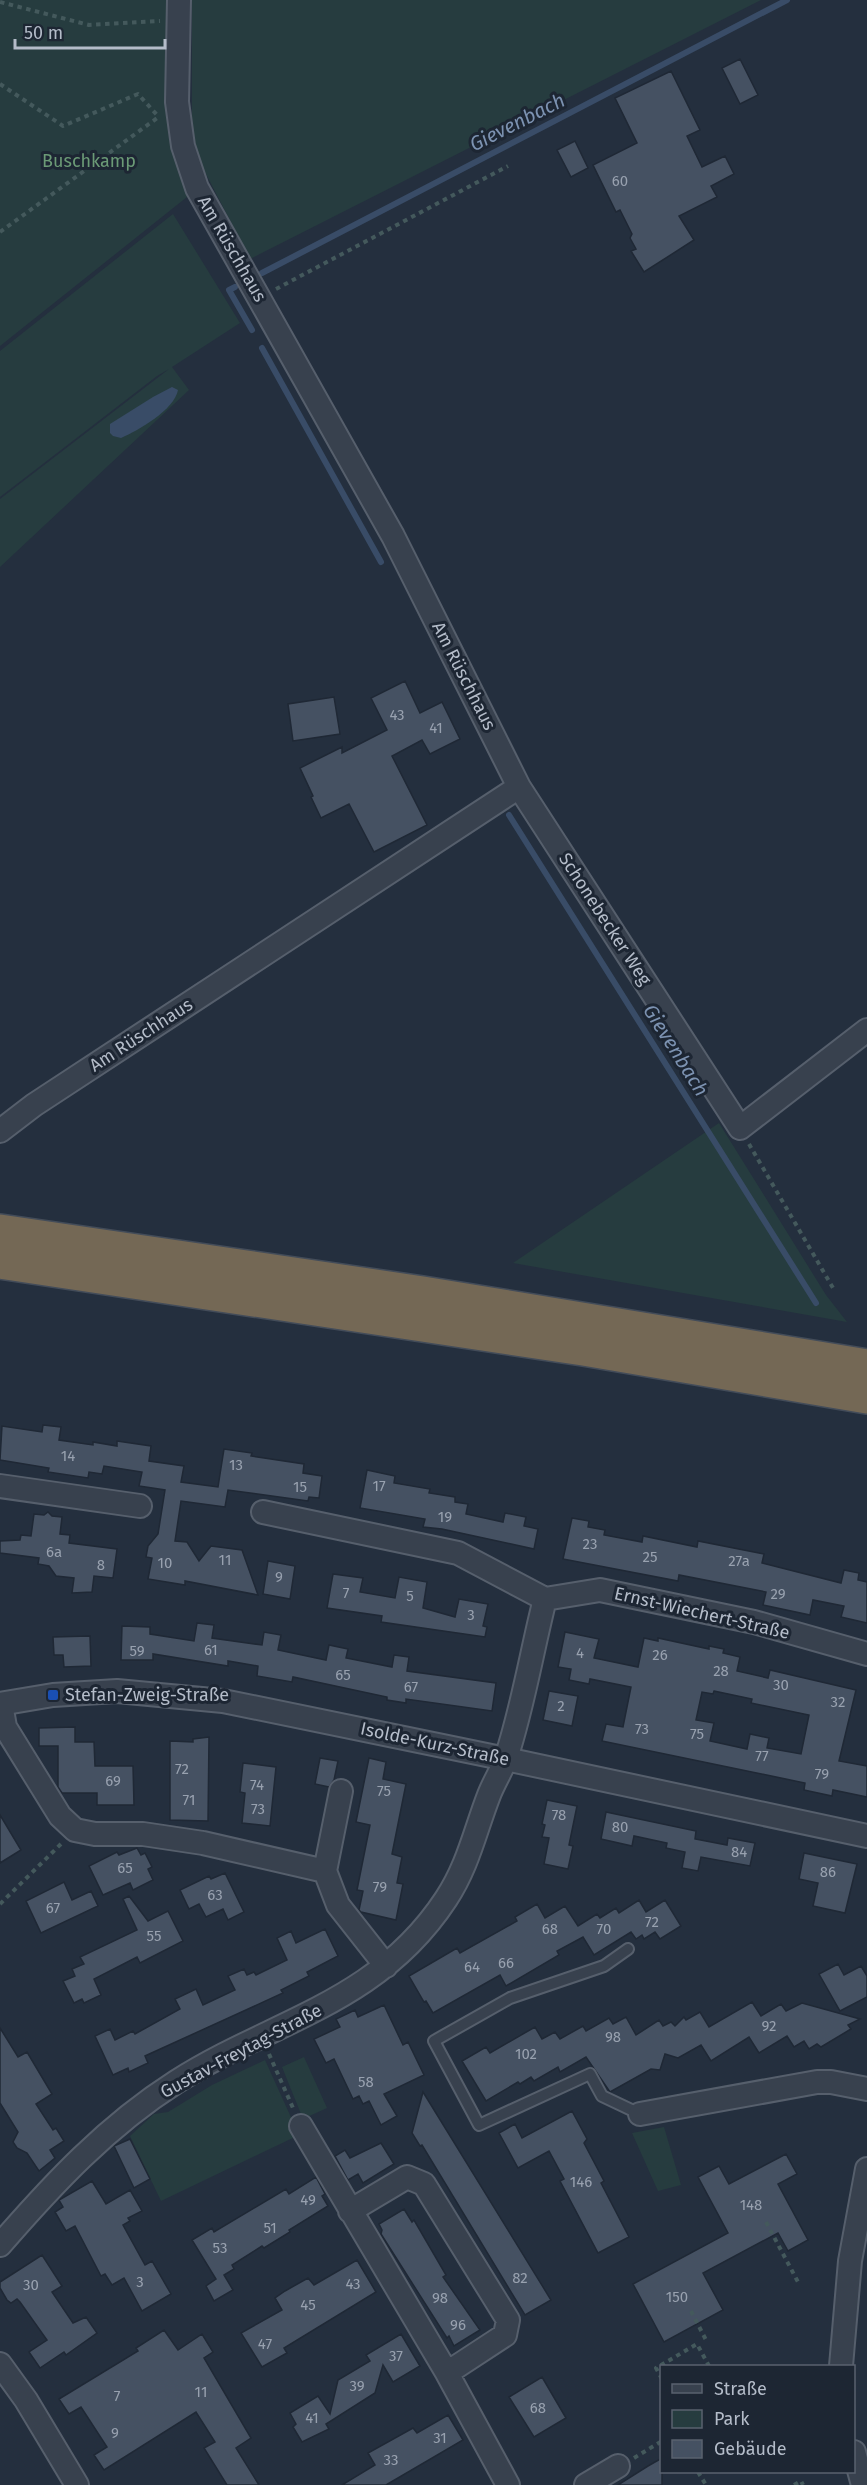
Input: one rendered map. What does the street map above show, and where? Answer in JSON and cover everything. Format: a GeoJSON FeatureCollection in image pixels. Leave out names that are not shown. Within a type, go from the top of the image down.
{"type":"FeatureCollection","features":[{"type":"Feature","properties":{"kind":"highway"},"geometry":{"type":"LineString","coordinates":[[0,1232],[423,1293],[867,1366]]}},
{"type":"Feature","properties":{"kind":"highway"},"geometry":{"type":"LineString","coordinates":[[0,1262],[513,1338],[867,1397]]}},
{"type":"Feature","properties":{"kind":"street","name":"Am Rüschhaus"},"geometry":{"type":"LineString","coordinates":[[0,1131],[34,1105],[519,787],[393,536],[197,188],[183,146],[177,102],[179,10]]}},
{"type":"Feature","properties":{"kind":"street","name":"Schonebecker Weg"},"geometry":{"type":"LineString","coordinates":[[519,787],[740,1128]]}},
{"type":"Feature","properties":{"kind":"street"},"geometry":{"type":"LineString","coordinates":[[740,1128],[867,1030]]}},
{"type":"Feature","properties":{"kind":"street"},"geometry":{"type":"LineString","coordinates":[[0,1486],[140,1506]]}},
{"type":"Feature","properties":{"kind":"street"},"geometry":{"type":"LineString","coordinates":[[263,1512],[458,1553],[545,1599]]}},
{"type":"Feature","properties":{"kind":"street","name":"Ernst-Wiechert-Straße"},"geometry":{"type":"LineString","coordinates":[[545,1599],[600,1590],[754,1622],[867,1654]]}},
{"type":"Feature","properties":{"kind":"street","name":"Gustav-Freytag-Straße"},"geometry":{"type":"LineString","coordinates":[[0,2245],[77,2161],[131,2112],[192,2073],[335,2001],[386,1966],[427,1924],[460,1875],[472,1848],[489,1794],[506,1759],[545,1599]]}},
{"type":"Feature","properties":{"kind":"street","name":"Isolde-Kurz-Straße"},"geometry":{"type":"LineString","coordinates":[[1,1704],[53,1695],[117,1690],[222,1701],[867,1836]]}},
{"type":"Feature","properties":{"kind":"street"},"geometry":{"type":"LineString","coordinates":[[1,1704],[5,1727],[60,1816],[75,1830],[95,1834],[144,1834],[203,1843],[325,1871]]}},
{"type":"Feature","properties":{"kind":"street"},"geometry":{"type":"LineString","coordinates":[[341,1791],[325,1871],[338,1905],[386,1966]]}},
{"type":"Feature","properties":{"kind":"street"},"geometry":{"type":"LineString","coordinates":[[640,2114],[817,2082],[831,2082],[867,2089]]}},
{"type":"Feature","properties":{"kind":"street"},"geometry":{"type":"LineString","coordinates":[[301,2126],[447,2373],[508,2485]]}},
{"type":"Feature","properties":{"kind":"street"},"geometry":{"type":"LineString","coordinates":[[841,2365],[850,2261],[867,2169]]}},
{"type":"Feature","properties":{"kind":"street"},"geometry":{"type":"LineString","coordinates":[[350,2211],[407,2177],[424,2184],[508,2320],[506,2335],[447,2373]]}},
{"type":"Feature","properties":{"kind":"street"},"geometry":{"type":"LineString","coordinates":[[0,2364],[26,2400],[77,2485]]}},
{"type":"Feature","properties":{"kind":"street"},"geometry":{"type":"LineString","coordinates":[[855,2456],[863,2485]]}},
{"type":"Feature","properties":{"kind":"street"},"geometry":{"type":"LineString","coordinates":[[586,2485],[618,2466]]}},
{"type":"Feature","properties":{"kind":"lane"},"geometry":{"type":"LineString","coordinates":[[628,1949],[604,1966],[510,1998],[434,2041],[479,2124],[590,2074],[602,2096],[640,2114]]}},
{"type":"Feature","properties":{"kind":"path"},"geometry":{"type":"LineString","coordinates":[[0,2],[89,25],[179,10]]}},
{"type":"Feature","properties":{"kind":"path"},"geometry":{"type":"LineString","coordinates":[[0,84],[63,126],[138,94],[159,117]]}},
{"type":"Feature","properties":{"kind":"path"},"geometry":{"type":"LineString","coordinates":[[0,232],[177,102]]}},
{"type":"Feature","properties":{"kind":"path"},"geometry":{"type":"LineString","coordinates":[[259,297],[508,166]]}},
{"type":"Feature","properties":{"kind":"path"},"geometry":{"type":"LineString","coordinates":[[740,1128],[833,1288]]}},
{"type":"Feature","properties":{"kind":"path"},"geometry":{"type":"LineString","coordinates":[[0,1903],[75,1830]]}},
{"type":"Feature","properties":{"kind":"path"},"geometry":{"type":"LineString","coordinates":[[261,2037],[301,2126]]}},
{"type":"Feature","properties":{"kind":"path"},"geometry":{"type":"LineString","coordinates":[[766,2222],[798,2282]]}},
{"type":"Feature","properties":{"kind":"path"},"geometry":{"type":"LineString","coordinates":[[691,2311],[706,2340]]}},
{"type":"Feature","properties":{"kind":"path"},"geometry":{"type":"LineString","coordinates":[[661,2365],[697,2344],[708,2365]]}},
{"type":"Feature","properties":{"kind":"path"},"geometry":{"type":"LineString","coordinates":[[618,2466],[660,2442]]}},
{"type":"Feature","properties":{"kind":"path"},"geometry":{"type":"LineString","coordinates":[[794,2485],[801,2481],[803,2485]]}},
{"type":"Feature","properties":{"kind":"green space","name":"Buschkamp"},"geometry":{"type":"Polygon","coordinates":[[[0,0],[175,0],[192,193],[0,346],[0,0]]]}},
{"type":"Feature","properties":{"kind":"green space"},"geometry":{"type":"Polygon","coordinates":[[[192,0],[761,0],[250,259],[192,147],[192,0]]]}},
{"type":"Feature","properties":{"kind":"green space"},"geometry":{"type":"Polygon","coordinates":[[[173,214],[240,323],[172,367],[189,390],[0,567],[0,499],[169,369],[0,497],[0,351],[173,214]]]}},
{"type":"Feature","properties":{"kind":"green space"},"geometry":{"type":"Polygon","coordinates":[[[719,1123],[826,1295],[847,1322],[513,1263],[719,1123]]]}},
{"type":"Feature","properties":{"kind":"green space"},"geometry":{"type":"Polygon","coordinates":[[[304,2057],[327,2108],[303,2119],[282,2067],[304,2057]]]}},
{"type":"Feature","properties":{"kind":"green space"},"geometry":{"type":"Polygon","coordinates":[[[265,2060],[299,2135],[161,2201],[130,2136],[154,2114],[168,2112],[212,2085],[265,2060]]]}},
{"type":"Feature","properties":{"kind":"green space"},"geometry":{"type":"Polygon","coordinates":[[[664,2127],[681,2185],[658,2191],[632,2133],[664,2127]]]}},
{"type":"Feature","properties":{"kind":"water"},"geometry":{"type":"Polygon","coordinates":[[[172,387],[178,390],[175,397],[170,405],[155,418],[121,438],[110,433],[110,424],[172,387]]]}},
{"type":"Feature","properties":{"kind":"building"},"geometry":{"type":"Polygon","coordinates":[[[740,59],[758,95],[740,104],[722,68],[740,59]]]}},
{"type":"Feature","properties":{"kind":"building"},"geometry":{"type":"Polygon","coordinates":[[[671,71],[700,130],[687,136],[702,167],[725,156],[734,174],[711,186],[717,197],[679,216],[694,240],[644,272],[631,251],[636,249],[630,238],[632,234],[620,210],[616,212],[593,165],[637,143],[615,98],[671,71]]]}},
{"type":"Feature","properties":{"kind":"building"},"geometry":{"type":"Polygon","coordinates":[[[575,141],[588,168],[571,177],[557,150],[575,141]]]}},
{"type":"Feature","properties":{"kind":"building"},"geometry":{"type":"Polygon","coordinates":[[[405,681],[420,713],[442,702],[460,739],[430,754],[422,740],[392,756],[427,825],[374,852],[349,804],[321,818],[300,768],[342,747],[342,753],[387,730],[371,698],[405,681]]]}},
{"type":"Feature","properties":{"kind":"building"},"geometry":{"type":"Polygon","coordinates":[[[334,697],[340,734],[293,741],[288,704],[334,697]]]}},
{"type":"Feature","properties":{"kind":"building"},"geometry":{"type":"Polygon","coordinates":[[[43,1425],[61,1427],[59,1440],[117,1446],[117,1441],[151,1446],[149,1461],[184,1466],[181,1482],[218,1487],[224,1449],[252,1453],[251,1456],[304,1464],[303,1473],[322,1476],[319,1498],[309,1497],[308,1501],[228,1490],[225,1507],[181,1501],[175,1541],[187,1542],[199,1561],[211,1546],[242,1550],[258,1595],[185,1581],[185,1585],[148,1579],[152,1558],[146,1557],[148,1546],[158,1534],[165,1490],[139,1486],[142,1472],[104,1466],[102,1474],[89,1472],[88,1478],[48,1472],[49,1468],[0,1460],[2,1426],[42,1432],[43,1425]]]}},
{"type":"Feature","properties":{"kind":"building"},"geometry":{"type":"Polygon","coordinates":[[[367,1470],[395,1476],[394,1483],[430,1489],[429,1493],[455,1497],[455,1502],[468,1504],[466,1514],[503,1522],[505,1513],[526,1517],[524,1526],[538,1529],[534,1549],[423,1527],[425,1519],[360,1508],[367,1470]]]}},
{"type":"Feature","properties":{"kind":"building"},"geometry":{"type":"Polygon","coordinates":[[[48,1512],[52,1516],[62,1517],[60,1534],[70,1535],[69,1543],[117,1549],[113,1578],[94,1576],[92,1592],[72,1593],[74,1578],[56,1576],[49,1566],[38,1564],[39,1558],[0,1553],[0,1541],[20,1540],[21,1535],[31,1536],[34,1514],[44,1515],[48,1512]]]}},
{"type":"Feature","properties":{"kind":"building"},"geometry":{"type":"Polygon","coordinates":[[[572,1518],[589,1521],[588,1527],[605,1530],[604,1535],[642,1542],[643,1536],[697,1547],[698,1541],[764,1554],[762,1563],[841,1583],[844,1570],[859,1573],[858,1580],[867,1582],[867,1623],[841,1617],[844,1606],[813,1600],[810,1615],[763,1605],[766,1592],[679,1575],[678,1581],[563,1559],[572,1518]]]}},
{"type":"Feature","properties":{"kind":"building"},"geometry":{"type":"Polygon","coordinates":[[[268,1561],[295,1566],[290,1599],[263,1594],[268,1561]]]}},
{"type":"Feature","properties":{"kind":"building"},"geometry":{"type":"Polygon","coordinates":[[[333,1574],[363,1578],[360,1592],[395,1598],[399,1577],[427,1582],[423,1608],[455,1617],[459,1599],[488,1604],[483,1626],[487,1627],[485,1637],[381,1622],[382,1616],[327,1608],[333,1574]]]}},
{"type":"Feature","properties":{"kind":"building"},"geometry":{"type":"Polygon","coordinates":[[[197,1623],[214,1625],[212,1638],[262,1645],[264,1632],[281,1635],[278,1650],[326,1660],[329,1645],[348,1649],[346,1658],[392,1667],[394,1655],[409,1657],[407,1671],[496,1683],[492,1711],[406,1699],[406,1703],[293,1677],[292,1682],[257,1676],[258,1666],[228,1661],[228,1666],[153,1654],[153,1660],[121,1660],[122,1626],[150,1627],[150,1634],[194,1641],[197,1623]]]}},
{"type":"Feature","properties":{"kind":"building"},"geometry":{"type":"Polygon","coordinates":[[[565,1632],[599,1639],[594,1658],[638,1667],[644,1638],[658,1641],[658,1638],[709,1649],[709,1646],[724,1649],[723,1653],[740,1657],[737,1671],[768,1678],[770,1670],[856,1690],[839,1761],[867,1766],[867,1797],[833,1790],[832,1796],[804,1790],[805,1783],[602,1741],[606,1724],[623,1727],[631,1687],[590,1679],[589,1684],[569,1680],[571,1669],[558,1667],[565,1632]],[[714,1691],[713,1694],[702,1692],[696,1720],[714,1723],[710,1741],[747,1749],[750,1734],[769,1738],[767,1748],[801,1754],[809,1715],[751,1703],[752,1699],[714,1691]]]}},
{"type":"Feature","properties":{"kind":"building"},"geometry":{"type":"Polygon","coordinates":[[[90,1636],[91,1666],[64,1667],[63,1655],[54,1655],[53,1637],[90,1636]]]}},
{"type":"Feature","properties":{"kind":"building"},"geometry":{"type":"Polygon","coordinates":[[[549,1691],[578,1696],[572,1726],[543,1720],[549,1691]]]}},
{"type":"Feature","properties":{"kind":"building"},"geometry":{"type":"Polygon","coordinates":[[[75,1727],[75,1742],[94,1742],[95,1766],[133,1766],[134,1805],[97,1805],[97,1793],[62,1793],[58,1787],[58,1746],[39,1746],[39,1728],[75,1727]]]}},
{"type":"Feature","properties":{"kind":"building"},"geometry":{"type":"Polygon","coordinates":[[[209,1737],[208,1821],[170,1820],[170,1741],[193,1742],[193,1739],[209,1737]]]}},
{"type":"Feature","properties":{"kind":"building"},"geometry":{"type":"Polygon","coordinates":[[[320,1758],[338,1761],[334,1780],[329,1787],[315,1784],[320,1758]]]}},
{"type":"Feature","properties":{"kind":"building"},"geometry":{"type":"Polygon","coordinates":[[[369,1758],[386,1762],[383,1779],[406,1784],[392,1854],[402,1857],[397,1883],[403,1884],[396,1920],[359,1910],[363,1891],[357,1890],[370,1825],[356,1822],[369,1758]]]}},
{"type":"Feature","properties":{"kind":"building"},"geometry":{"type":"Polygon","coordinates":[[[243,1763],[276,1767],[270,1826],[242,1823],[245,1793],[240,1792],[243,1763]]]}},
{"type":"Feature","properties":{"kind":"building"},"geometry":{"type":"Polygon","coordinates":[[[547,1800],[577,1806],[569,1845],[573,1846],[568,1869],[544,1864],[549,1838],[542,1837],[545,1825],[542,1824],[547,1800]]]}},
{"type":"Feature","properties":{"kind":"building"},"geometry":{"type":"Polygon","coordinates":[[[606,1812],[696,1831],[695,1839],[727,1845],[728,1838],[755,1843],[750,1866],[701,1857],[698,1871],[682,1868],[685,1852],[666,1848],[667,1843],[634,1836],[632,1846],[601,1839],[606,1812]]]}},
{"type":"Feature","properties":{"kind":"building"},"geometry":{"type":"Polygon","coordinates":[[[0,1815],[21,1850],[0,1863],[0,1815]]]}},
{"type":"Feature","properties":{"kind":"building"},"geometry":{"type":"Polygon","coordinates":[[[137,1848],[141,1855],[145,1853],[152,1867],[148,1869],[153,1880],[133,1890],[130,1883],[103,1895],[89,1866],[117,1852],[119,1855],[137,1848]]]}},
{"type":"Feature","properties":{"kind":"building"},"geometry":{"type":"Polygon","coordinates":[[[804,1853],[857,1864],[845,1913],[813,1906],[818,1883],[799,1879],[804,1853]]]}},
{"type":"Feature","properties":{"kind":"building"},"geometry":{"type":"Polygon","coordinates":[[[225,1873],[244,1912],[228,1920],[223,1909],[206,1917],[199,1904],[189,1909],[180,1890],[209,1876],[211,1879],[225,1873]]]}},
{"type":"Feature","properties":{"kind":"building"},"geometry":{"type":"Polygon","coordinates":[[[64,1882],[72,1900],[91,1891],[98,1906],[41,1933],[26,1901],[64,1882]]]}},
{"type":"Feature","properties":{"kind":"building"},"geometry":{"type":"Polygon","coordinates":[[[129,1896],[148,1921],[168,1911],[183,1941],[140,1963],[137,1957],[94,1979],[101,1995],[84,2003],[82,1999],[74,2003],[63,1981],[75,1976],[72,1969],[84,1964],[80,1957],[137,1930],[123,1899],[129,1896]]]}},
{"type":"Feature","properties":{"kind":"building"},"geometry":{"type":"Polygon","coordinates":[[[639,1900],[646,1912],[665,1900],[681,1926],[660,1939],[655,1932],[644,1939],[642,1935],[636,1939],[631,1932],[594,1955],[583,1937],[557,1951],[559,1955],[506,1986],[500,1975],[433,2013],[409,1976],[457,1948],[460,1953],[517,1921],[515,1917],[537,1904],[545,1918],[565,1906],[578,1926],[597,1914],[600,1918],[616,1908],[619,1913],[639,1900]]]}},
{"type":"Feature","properties":{"kind":"building"},"geometry":{"type":"Polygon","coordinates":[[[325,1929],[338,1956],[307,1972],[309,1976],[281,1990],[283,1993],[145,2056],[148,2063],[129,2072],[128,2068],[113,2075],[95,2036],[110,2029],[115,2040],[133,2031],[135,2034],[180,2009],[175,1999],[196,1989],[203,2005],[235,1990],[228,1976],[244,1969],[247,1975],[254,1972],[256,1975],[287,1960],[277,1938],[291,1931],[296,1943],[325,1929]]]}},
{"type":"Feature","properties":{"kind":"building"},"geometry":{"type":"Polygon","coordinates":[[[838,1964],[844,1975],[861,1966],[867,1976],[867,1997],[840,2011],[819,1974],[838,1964]]]}},
{"type":"Feature","properties":{"kind":"building"},"geometry":{"type":"Polygon","coordinates":[[[752,2002],[761,2016],[781,2004],[786,2011],[802,2003],[860,2019],[848,2025],[851,2029],[821,2047],[817,2044],[809,2049],[804,2041],[794,2047],[787,2036],[759,2053],[749,2037],[711,2061],[701,2045],[678,2058],[665,2054],[660,2070],[651,2069],[610,2092],[586,2057],[560,2072],[558,2067],[534,2081],[531,2077],[520,2084],[518,2082],[486,2101],[462,2061],[486,2047],[490,2053],[535,2027],[542,2039],[555,2032],[560,2039],[583,2026],[586,2031],[609,2018],[613,2024],[626,2017],[636,2035],[659,2020],[663,2026],[671,2022],[675,2026],[684,2017],[686,2020],[700,2012],[709,2027],[752,2002]]]}},
{"type":"Feature","properties":{"kind":"building"},"geometry":{"type":"Polygon","coordinates":[[[384,2005],[403,2045],[408,2042],[424,2075],[384,2094],[397,2116],[381,2125],[369,2101],[363,2104],[359,2096],[353,2099],[334,2059],[326,2063],[314,2039],[340,2027],[336,2019],[355,2010],[358,2017],[384,2005]]]}},
{"type":"Feature","properties":{"kind":"building"},"geometry":{"type":"Polygon","coordinates":[[[0,2028],[18,2057],[27,2052],[52,2094],[36,2104],[53,2130],[56,2128],[64,2141],[50,2150],[55,2158],[39,2171],[27,2153],[17,2148],[13,2142],[18,2132],[0,2103],[0,2028]]]}},
{"type":"Feature","properties":{"kind":"building"},"geometry":{"type":"Polygon","coordinates":[[[423,2092],[551,2300],[525,2315],[422,2145],[420,2146],[412,2133],[423,2092]]]}},
{"type":"Feature","properties":{"kind":"building"},"geometry":{"type":"Polygon","coordinates":[[[572,2111],[587,2139],[584,2143],[604,2181],[601,2183],[629,2237],[598,2253],[560,2181],[564,2179],[549,2151],[518,2168],[499,2133],[515,2124],[522,2138],[572,2111]]]}},
{"type":"Feature","properties":{"kind":"building"},"geometry":{"type":"Polygon","coordinates":[[[130,2139],[150,2179],[134,2188],[114,2146],[130,2139]]]}},
{"type":"Feature","properties":{"kind":"building"},"geometry":{"type":"Polygon","coordinates":[[[381,2143],[394,2164],[363,2183],[358,2174],[348,2180],[335,2156],[345,2150],[350,2158],[381,2143]]]}},
{"type":"Feature","properties":{"kind":"building"},"geometry":{"type":"Polygon","coordinates":[[[786,2154],[797,2174],[778,2184],[808,2240],[788,2251],[778,2233],[703,2273],[723,2310],[664,2342],[633,2284],[728,2233],[698,2177],[719,2166],[729,2184],[786,2154]]]}},
{"type":"Feature","properties":{"kind":"building"},"geometry":{"type":"Polygon","coordinates":[[[316,2177],[325,2194],[322,2196],[328,2206],[264,2248],[262,2246],[232,2265],[234,2269],[224,2275],[233,2290],[214,2301],[206,2286],[216,2279],[192,2240],[212,2228],[214,2232],[286,2189],[289,2194],[316,2177]]]}},
{"type":"Feature","properties":{"kind":"building"},"geometry":{"type":"Polygon","coordinates":[[[92,2181],[106,2204],[130,2190],[142,2211],[128,2218],[130,2221],[123,2225],[145,2265],[152,2261],[171,2294],[142,2311],[124,2278],[112,2285],[105,2274],[101,2276],[75,2226],[66,2231],[55,2212],[63,2207],[59,2200],[92,2181]]]}},
{"type":"Feature","properties":{"kind":"building"},"geometry":{"type":"Polygon","coordinates":[[[404,2209],[412,2222],[414,2220],[446,2275],[443,2277],[480,2330],[454,2346],[381,2234],[379,2224],[404,2209]]]}},
{"type":"Feature","properties":{"kind":"building"},"geometry":{"type":"Polygon","coordinates":[[[42,2255],[62,2286],[52,2292],[73,2323],[86,2317],[97,2333],[66,2355],[64,2352],[40,2368],[29,2352],[47,2340],[17,2299],[11,2303],[7,2300],[0,2288],[0,2282],[42,2255]]]}},
{"type":"Feature","properties":{"kind":"building"},"geometry":{"type":"Polygon","coordinates":[[[357,2260],[376,2292],[284,2348],[287,2353],[262,2367],[241,2333],[282,2310],[275,2298],[285,2291],[308,2278],[314,2285],[357,2260]]]}},
{"type":"Feature","properties":{"kind":"building"},"geometry":{"type":"Polygon","coordinates":[[[164,2330],[178,2350],[202,2334],[213,2352],[204,2358],[251,2438],[236,2448],[259,2485],[227,2485],[204,2448],[215,2442],[196,2412],[104,2470],[94,2455],[107,2447],[81,2407],[69,2414],[59,2399],[138,2351],[136,2348],[164,2330]]]}},
{"type":"Feature","properties":{"kind":"building"},"geometry":{"type":"Polygon","coordinates":[[[401,2334],[420,2366],[393,2382],[383,2365],[375,2393],[326,2424],[329,2429],[302,2442],[293,2427],[296,2424],[290,2413],[318,2396],[330,2414],[338,2380],[370,2361],[366,2355],[401,2334]]]}},
{"type":"Feature","properties":{"kind":"building"},"geometry":{"type":"Polygon","coordinates":[[[542,2377],[566,2418],[534,2437],[509,2397],[542,2377]]]}},
{"type":"Feature","properties":{"kind":"building"},"geometry":{"type":"Polygon","coordinates":[[[448,2415],[463,2440],[386,2485],[342,2485],[375,2465],[368,2453],[413,2428],[417,2433],[448,2415]]]}},
{"type":"Feature","properties":{"kind":"building"},"geometry":{"type":"Polygon","coordinates":[[[660,2459],[662,2485],[618,2485],[660,2459]]]}},
{"type":"Feature","properties":{"kind":"waterway","name":"Gievenbach"},"geometry":{"type":"LineString","coordinates":[[262,273],[787,0]]}},
{"type":"Feature","properties":{"kind":"waterway","name":"Gievenbach"},"geometry":{"type":"LineString","coordinates":[[235,287],[229,290],[252,330]]}},
{"type":"Feature","properties":{"kind":"waterway","name":"Gievenbach"},"geometry":{"type":"LineString","coordinates":[[262,348],[381,562]]}},
{"type":"Feature","properties":{"kind":"waterway","name":"Gievenbach"},"geometry":{"type":"LineString","coordinates":[[509,815],[816,1303]]}},
{"type":"Feature","properties":{"kind":"place","name":"Stefan-Zweig-Straße"},"geometry":{"type":"Point","coordinates":[53,1695]}}]}
